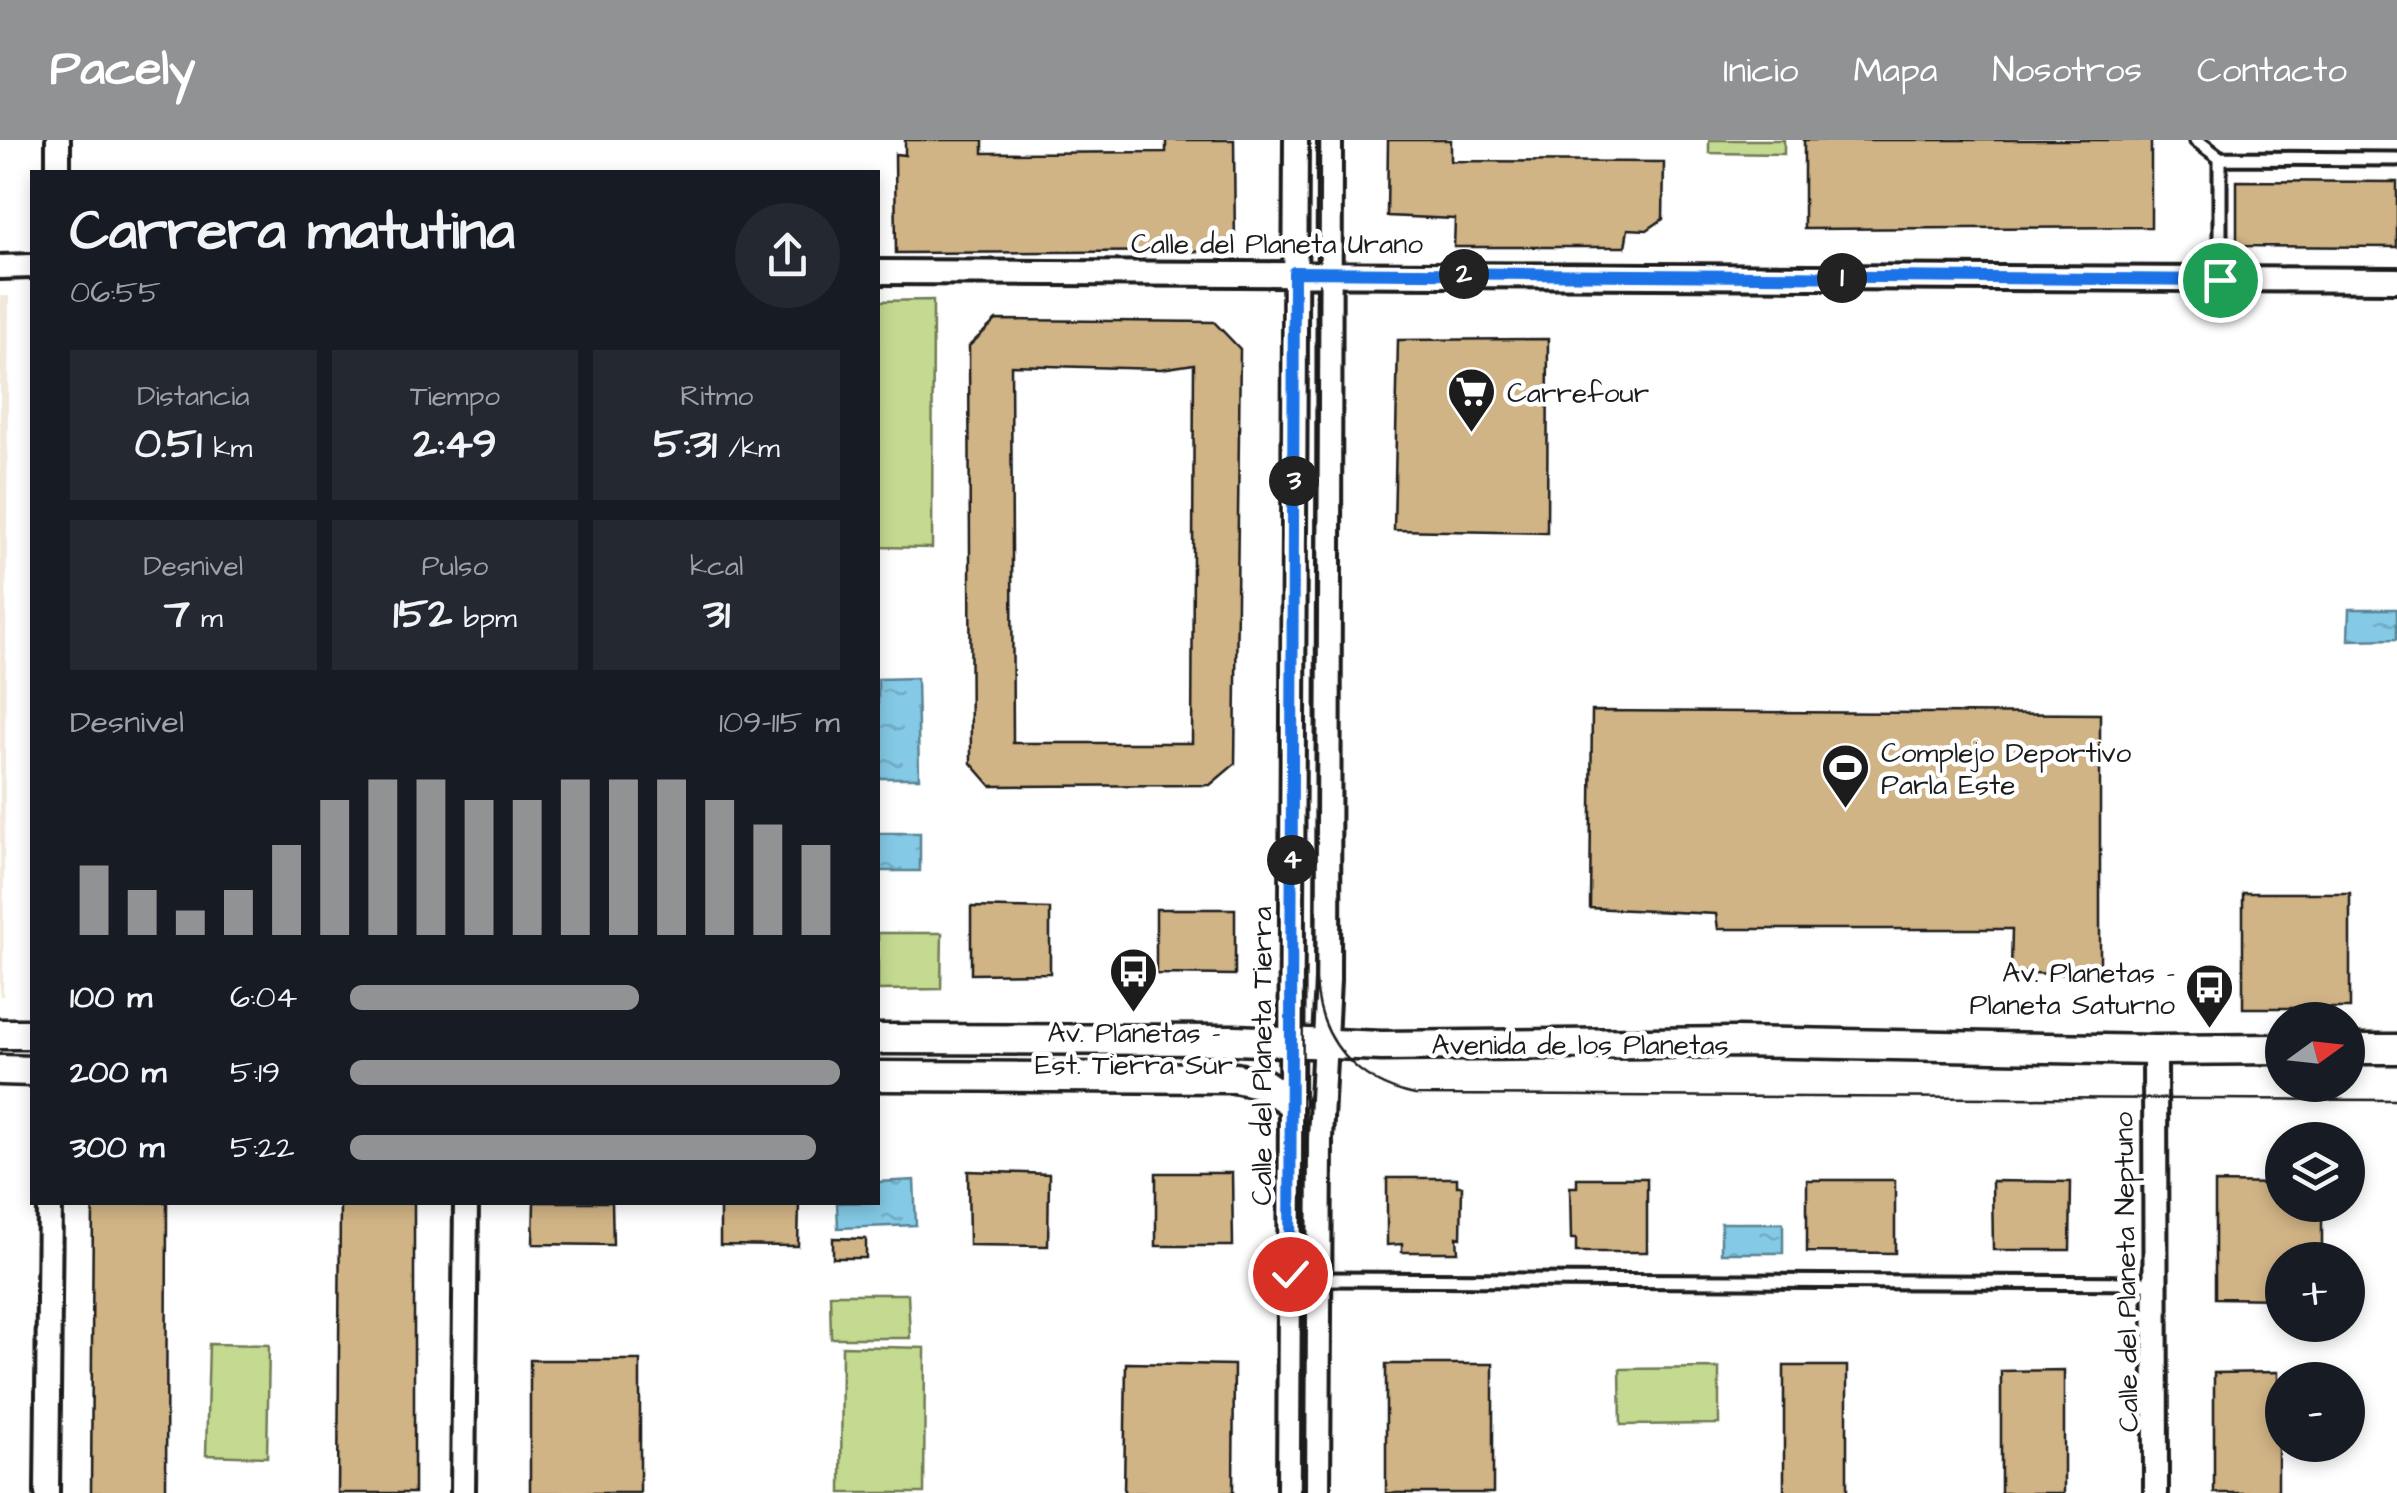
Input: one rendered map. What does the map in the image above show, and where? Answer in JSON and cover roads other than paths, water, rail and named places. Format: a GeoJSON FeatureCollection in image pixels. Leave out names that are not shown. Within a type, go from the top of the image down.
{"type":"FeatureCollection","features":[{"type":"Feature","properties":{"kind":"street"},"geometry":{"type":"LineString","coordinates":[[58,140],[58,170]]}},
{"type":"Feature","properties":{"kind":"street","name":"Calle del Planeta Tierra"},"geometry":{"type":"LineString","coordinates":[[1288,1493],[1296,140]]}},
{"type":"Feature","properties":{"kind":"street"},"geometry":{"type":"LineString","coordinates":[[1318,1493],[1320,1139],[1328,980],[1330,140]]}},
{"type":"Feature","properties":{"kind":"street"},"geometry":{"type":"LineString","coordinates":[[0,267],[30,266]]}},
{"type":"Feature","properties":{"kind":"street","name":"Calle del Planeta Urano"},"geometry":{"type":"LineString","coordinates":[[880,272],[2397,280]]}},
{"type":"Feature","properties":{"kind":"street"},"geometry":{"type":"LineString","coordinates":[[0,1034],[30,1034]]}},
{"type":"Feature","properties":{"kind":"street","name":"Avenida de los Planetas"},"geometry":{"type":"LineString","coordinates":[[880,1039],[1290,1041],[1402,1046],[1736,1042],[2155,1050],[2265,1048]]}},
{"type":"Feature","properties":{"kind":"street"},"geometry":{"type":"LineString","coordinates":[[2365,1049],[2397,1049]]}},
{"type":"Feature","properties":{"kind":"street","name":"Calle del Planeta Neptuno"},"geometry":{"type":"LineString","coordinates":[[2155,1050],[2156,1493]]}},
{"type":"Feature","properties":{"kind":"street"},"geometry":{"type":"LineString","coordinates":[[0,1070],[30,1071]]}},
{"type":"Feature","properties":{"kind":"street"},"geometry":{"type":"LineString","coordinates":[[880,1076],[1235,1078],[1264,1084],[1290,1102]]}},
{"type":"Feature","properties":{"kind":"street"},"geometry":{"type":"LineString","coordinates":[[47,1493],[50,1205]]}},
{"type":"Feature","properties":{"kind":"street"},"geometry":{"type":"LineString","coordinates":[[463,1493],[466,1205]]}},
{"type":"Feature","properties":{"kind":"lane"},"geometry":{"type":"LineString","coordinates":[[2196,140],[2220,158],[2397,159]]}},
{"type":"Feature","properties":{"kind":"lane"},"geometry":{"type":"LineString","coordinates":[[2220,158],[2220,280]]}},
{"type":"Feature","properties":{"kind":"lane"},"geometry":{"type":"LineString","coordinates":[[1320,1279],[2157,1283]]}},
{"type":"Feature","properties":{"kind":"water"},"geometry":{"type":"Polygon","coordinates":[[[2349,609],[2397,609],[2397,639],[2348,640],[2349,609]]]}},
{"type":"Feature","properties":{"kind":"water"},"geometry":{"type":"Polygon","coordinates":[[[917,678],[919,778],[880,778],[880,679],[917,678]]]}},
{"type":"Feature","properties":{"kind":"water"},"geometry":{"type":"Polygon","coordinates":[[[880,833],[920,833],[920,871],[880,871],[880,833]]]}},
{"type":"Feature","properties":{"kind":"water"},"geometry":{"type":"Polygon","coordinates":[[[914,1180],[916,1225],[838,1228],[837,1205],[880,1205],[880,1182],[914,1180]]]}},
{"type":"Feature","properties":{"kind":"water"},"geometry":{"type":"Polygon","coordinates":[[[1721,1223],[1783,1223],[1783,1253],[1721,1253],[1721,1223]]]}},
{"type":"Feature","properties":{"kind":"tram line"},"geometry":{"type":"LineString","coordinates":[[1320,140],[1316,980],[1324,1022],[1344,1056],[1375,1080],[1415,1095],[2397,1100]]}},
{"type":"Feature","properties":{"kind":"tram line"},"geometry":{"type":"LineString","coordinates":[[1300,1493],[1303,975]]}},
{"type":"Feature","properties":{"kind":"place","name":"Carrefour"},"geometry":{"type":"Point","coordinates":[1472,434]}},
{"type":"Feature","properties":{"kind":"place","name":"Complejo Deportivo Parla Este"},"geometry":{"type":"Point","coordinates":[1846,810]}},
{"type":"Feature","properties":{"kind":"place","name":"Av. Planetas - Est. Tierra Sur"},"geometry":{"type":"Point","coordinates":[1134,1014]}},
{"type":"Feature","properties":{"kind":"place","name":"Av. Planetas - Planeta Saturno"},"geometry":{"type":"Point","coordinates":[2210,1030]}}]}
